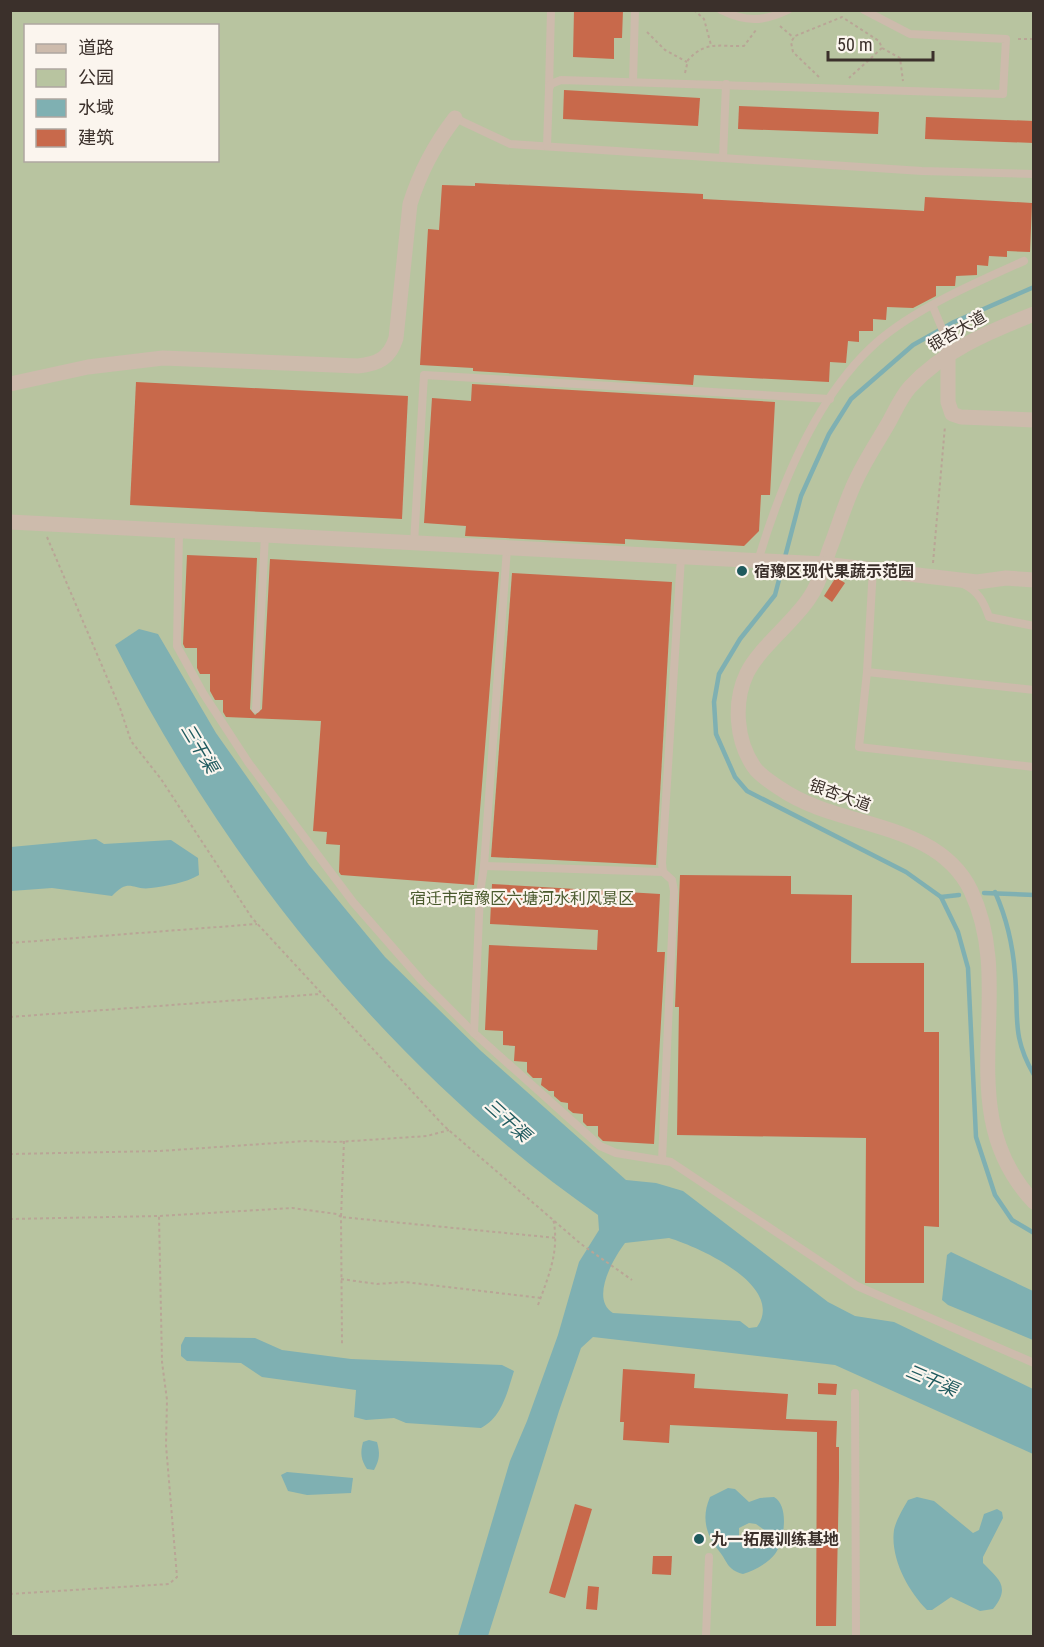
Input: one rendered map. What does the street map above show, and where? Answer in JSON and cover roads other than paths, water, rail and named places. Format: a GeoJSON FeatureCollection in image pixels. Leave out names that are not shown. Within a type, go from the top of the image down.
{"type":"FeatureCollection","features":[{"type":"Feature","properties":{"kind":"street"},"geometry":{"type":"LineString","coordinates":[[10,384],[141,360],[199,358],[358,366],[375,364],[385,358],[393,348],[410,204],[417,183],[440,139],[455,118]]}},
{"type":"Feature","properties":{"kind":"street","name":"银杏大道"},"geometry":{"type":"LineString","coordinates":[[1034,314],[948,353],[908,389],[857,478],[820,564],[812,596],[747,673],[738,708],[742,742],[755,769],[789,795],[810,805],[920,841],[954,865],[971,891],[984,935],[989,988],[987,1038],[990,1116],[999,1152],[1034,1202]]}},
{"type":"Feature","properties":{"kind":"street"},"geometry":{"type":"LineString","coordinates":[[948,353],[948,402],[952,414],[961,417],[1034,420]]}},
{"type":"Feature","properties":{"kind":"street"},"geometry":{"type":"LineString","coordinates":[[10,522],[820,564],[873,568],[977,582],[1006,578],[1034,580]]}},
{"type":"Feature","properties":{"kind":"lane"},"geometry":{"type":"LineString","coordinates":[[547,146],[551,10]]}},
{"type":"Feature","properties":{"kind":"lane"},"geometry":{"type":"LineString","coordinates":[[633,82],[635,10]]}},
{"type":"Feature","properties":{"kind":"lane"},"geometry":{"type":"LineString","coordinates":[[721,10],[741,20],[765,18],[788,10]]}},
{"type":"Feature","properties":{"kind":"lane"},"geometry":{"type":"LineString","coordinates":[[549,89],[551,84],[561,80],[1003,94],[1006,39],[910,34],[864,10]]}},
{"type":"Feature","properties":{"kind":"lane"},"geometry":{"type":"LineString","coordinates":[[723,158],[726,84]]}},
{"type":"Feature","properties":{"kind":"lane"},"geometry":{"type":"LineString","coordinates":[[455,118],[510,144],[922,171],[1034,174]]}},
{"type":"Feature","properties":{"kind":"lane"},"geometry":{"type":"LineString","coordinates":[[765,561],[784,487],[830,399],[846,374],[878,341],[933,307],[1024,261]]}},
{"type":"Feature","properties":{"kind":"lane"},"geometry":{"type":"LineString","coordinates":[[933,307],[945,334],[948,353]]}},
{"type":"Feature","properties":{"kind":"lane"},"geometry":{"type":"LineString","coordinates":[[414,543],[424,375],[830,399]]}},
{"type":"Feature","properties":{"kind":"lane"},"geometry":{"type":"LineString","coordinates":[[179,531],[177,646],[203,693],[284,814],[353,902],[422,981],[474,1033],[600,1146],[616,1152],[671,1162],[857,1286],[1034,1363]]}},
{"type":"Feature","properties":{"kind":"lane"},"geometry":{"type":"LineString","coordinates":[[256,709],[265,535]]}},
{"type":"Feature","properties":{"kind":"lane"},"geometry":{"type":"LineString","coordinates":[[474,1033],[480,893],[484,866],[507,548]]}},
{"type":"Feature","properties":{"kind":"lane"},"geometry":{"type":"LineString","coordinates":[[663,872],[681,557]]}},
{"type":"Feature","properties":{"kind":"lane"},"geometry":{"type":"LineString","coordinates":[[873,568],[867,672],[859,747],[1034,767]]}},
{"type":"Feature","properties":{"kind":"lane"},"geometry":{"type":"LineString","coordinates":[[938,576],[972,588],[984,603],[989,617],[1034,626]]}},
{"type":"Feature","properties":{"kind":"lane"},"geometry":{"type":"LineString","coordinates":[[867,672],[1034,690]]}},
{"type":"Feature","properties":{"kind":"lane"},"geometry":{"type":"LineString","coordinates":[[484,866],[663,872],[672,880],[674,891],[662,1160]]}},
{"type":"Feature","properties":{"kind":"lane"},"geometry":{"type":"LineString","coordinates":[[855,1393],[856,1636]]}},
{"type":"Feature","properties":{"kind":"lane"},"geometry":{"type":"LineString","coordinates":[[706,1636],[709,1557]]}},
{"type":"Feature","properties":{"kind":"water","name":"三干渠"},"geometry":{"type":"Polygon","coordinates":[[[139,629],[158,634],[216,733],[309,865],[385,957],[481,1051],[626,1180],[656,1183],[683,1191],[828,1302],[855,1316],[894,1322],[1033,1389],[1033,1454],[835,1365],[593,1337],[581,1348],[488,1636],[458,1636],[510,1461],[558,1335],[579,1262],[599,1230],[598,1215],[524,1159],[452,1097],[385,1031],[322,960],[263,885],[209,807],[159,727],[115,645],[139,629]],[[669,1238],[625,1243],[606,1279],[603,1298],[606,1307],[613,1313],[740,1321],[749,1328],[757,1327],[763,1312],[760,1297],[750,1283],[718,1259],[669,1238]]]}},
{"type":"Feature","properties":{"kind":"water"},"geometry":{"type":"Polygon","coordinates":[[[96,839],[104,844],[171,840],[198,858],[199,875],[182,882],[157,887],[127,886],[112,896],[52,888],[11,891],[11,847],[96,839]]]}},
{"type":"Feature","properties":{"kind":"water"},"geometry":{"type":"Polygon","coordinates":[[[951,1252],[1033,1291],[1033,1340],[948,1305],[942,1300],[947,1255],[951,1252]]]}},
{"type":"Feature","properties":{"kind":"water"},"geometry":{"type":"Polygon","coordinates":[[[185,1337],[255,1338],[282,1350],[351,1359],[502,1365],[514,1371],[499,1411],[481,1428],[406,1423],[394,1418],[366,1420],[354,1417],[356,1390],[262,1377],[241,1363],[187,1361],[181,1356],[181,1345],[185,1337]]]}},
{"type":"Feature","properties":{"kind":"water"},"geometry":{"type":"Polygon","coordinates":[[[369,1440],[377,1442],[379,1449],[374,1470],[367,1469],[363,1463],[363,1442],[369,1440]]]}},
{"type":"Feature","properties":{"kind":"water"},"geometry":{"type":"Polygon","coordinates":[[[287,1472],[353,1478],[351,1493],[307,1495],[288,1491],[281,1475],[287,1472]]]}},
{"type":"Feature","properties":{"kind":"water"},"geometry":{"type":"Polygon","coordinates":[[[728,1488],[735,1489],[749,1502],[774,1497],[779,1502],[784,1516],[783,1533],[775,1554],[752,1571],[743,1574],[731,1568],[715,1545],[706,1526],[705,1519],[710,1497],[728,1488]],[[749,1523],[739,1528],[739,1541],[750,1547],[766,1544],[767,1532],[756,1524],[749,1523]]]}},
{"type":"Feature","properties":{"kind":"water"},"geometry":{"type":"Polygon","coordinates":[[[917,1497],[934,1501],[973,1533],[979,1530],[984,1514],[997,1509],[1002,1512],[1003,1518],[983,1557],[983,1563],[997,1578],[1002,1588],[999,1601],[993,1609],[980,1611],[951,1597],[932,1610],[927,1610],[913,1593],[898,1563],[893,1541],[895,1526],[908,1500],[917,1497]]]}},
{"type":"Feature","properties":{"kind":"waterway"},"geometry":{"type":"LineString","coordinates":[[1034,287],[954,322],[913,345],[851,399],[829,434],[801,496],[775,595],[740,639],[719,674],[714,702],[716,734],[735,777],[747,791],[906,872],[941,897],[958,932],[968,968],[976,1137],[995,1195],[1012,1220],[1034,1233]]}},
{"type":"Feature","properties":{"kind":"waterway"},"geometry":{"type":"LineString","coordinates":[[995,892],[1006,922],[1013,953],[1019,1037],[1034,1075]]}},
{"type":"Feature","properties":{"kind":"waterway"},"geometry":{"type":"LineString","coordinates":[[984,893],[1034,895]]}},
{"type":"Feature","properties":{"kind":"waterway"},"geometry":{"type":"LineString","coordinates":[[941,897],[959,895]]}},
{"type":"Feature","properties":{"kind":"place","name":"宿豫区现代果蔬示范园"},"geometry":{"type":"Point","coordinates":[742,571]}},
{"type":"Feature","properties":{"kind":"place","name":"九一拓展训练基地"},"geometry":{"type":"Point","coordinates":[699,1539]}},
{"type":"Feature","properties":{"kind":"park label","name":"宿迁市宿豫区六塘河水利风景区"},"geometry":{"type":"Point","coordinates":[522,898]}}]}
